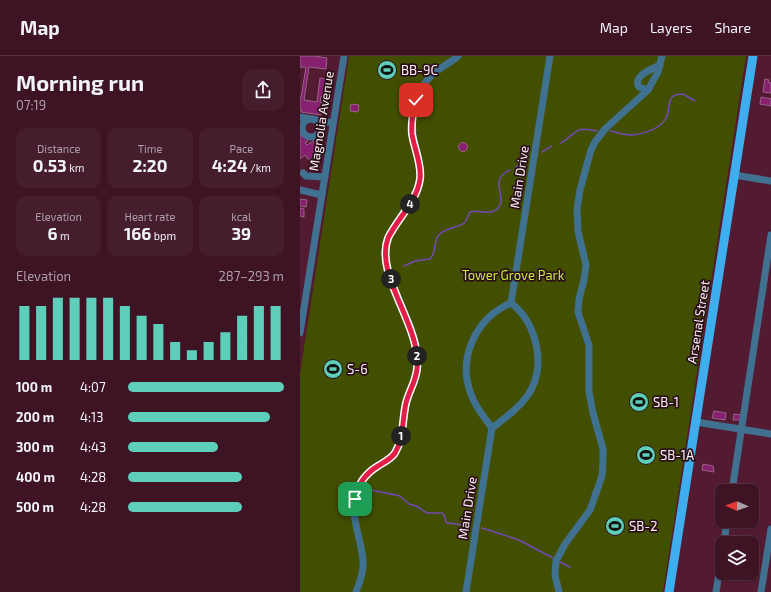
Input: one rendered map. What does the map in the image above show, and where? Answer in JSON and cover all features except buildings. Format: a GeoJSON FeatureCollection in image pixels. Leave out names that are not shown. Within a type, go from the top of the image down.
{"type":"FeatureCollection","features":[{"type":"Feature","properties":{"kind":"main road","name":"Arsenal Street"},"geometry":{"type":"LineString","coordinates":[[669,592],[753,56]]}},
{"type":"Feature","properties":{"kind":"street","name":"Magnolia Avenue"},"geometry":{"type":"LineString","coordinates":[[300,333],[322,194],[321,176],[333,122],[344,56]]}},
{"type":"Feature","properties":{"kind":"street"},"geometry":{"type":"LineString","coordinates":[[356,592],[363,568],[363,559],[354,514],[356,491],[370,472],[389,459],[398,448],[406,405],[417,368],[417,354],[414,339],[386,262],[386,244],[391,232],[412,201],[419,185],[421,172],[412,134],[412,119],[416,100],[429,78],[458,56]]}},
{"type":"Feature","properties":{"kind":"street","name":"Main Drive"},"geometry":{"type":"LineString","coordinates":[[511,303],[550,56]]}},
{"type":"Feature","properties":{"kind":"street"},"geometry":{"type":"LineString","coordinates":[[558,592],[555,575],[556,561],[565,544],[590,510],[602,476],[603,461],[603,450],[589,392],[589,346],[578,312],[586,264],[578,231],[578,200],[591,150],[599,135],[648,90],[658,72],[662,56]]}},
{"type":"Feature","properties":{"kind":"street"},"geometry":{"type":"LineString","coordinates":[[648,90],[638,87],[637,79],[660,64]]}},
{"type":"Feature","properties":{"kind":"street"},"geometry":{"type":"LineString","coordinates":[[300,117],[333,122]]}},
{"type":"Feature","properties":{"kind":"street"},"geometry":{"type":"LineString","coordinates":[[734,175],[771,181]]}},
{"type":"Feature","properties":{"kind":"street"},"geometry":{"type":"LineString","coordinates":[[300,190],[322,194]]}},
{"type":"Feature","properties":{"kind":"street"},"geometry":{"type":"LineString","coordinates":[[733,484],[771,235]]}},
{"type":"Feature","properties":{"kind":"street"},"geometry":{"type":"LineString","coordinates":[[511,303],[516,307],[527,323],[534,338],[537,353],[537,368],[535,381],[521,404],[492,428],[476,407],[470,394],[466,378],[466,360],[472,342],[482,325],[502,306],[511,303]]}},
{"type":"Feature","properties":{"kind":"street"},"geometry":{"type":"LineString","coordinates":[[696,422],[771,434]]}},
{"type":"Feature","properties":{"kind":"street","name":"Main Drive"},"geometry":{"type":"LineString","coordinates":[[466,592],[492,428]]}},
{"type":"Feature","properties":{"kind":"street"},"geometry":{"type":"LineString","coordinates":[[761,592],[771,530]]}},
{"type":"Feature","properties":{"kind":"street"},"geometry":{"type":"LineString","coordinates":[[716,592],[718,580]]}},
{"type":"Feature","properties":{"kind":"green space","name":"Tower Grove Park"},"geometry":{"type":"Polygon","coordinates":[[[349,56],[746,56],[663,592],[300,592],[300,374],[349,56]]]}},
{"type":"Feature","properties":{"kind":"waterway"},"geometry":{"type":"LineString","coordinates":[[610,131],[631,135],[648,131],[664,122],[673,96],[683,94],[695,101]]}},
{"type":"Feature","properties":{"kind":"waterway"},"geometry":{"type":"LineString","coordinates":[[561,143],[577,131],[584,129],[597,131]]}},
{"type":"Feature","properties":{"kind":"waterway"},"geometry":{"type":"LineString","coordinates":[[542,152],[552,146]]}},
{"type":"Feature","properties":{"kind":"waterway"},"geometry":{"type":"LineString","coordinates":[[516,167],[527,160]]}},
{"type":"Feature","properties":{"kind":"waterway"},"geometry":{"type":"LineString","coordinates":[[404,266],[415,261],[430,259],[434,253],[438,236],[448,229],[462,225],[470,212],[491,212],[499,207],[501,202],[499,185],[500,180],[503,175],[510,170]]}},
{"type":"Feature","properties":{"kind":"waterway"},"geometry":{"type":"LineString","coordinates":[[347,482],[354,486]]}},
{"type":"Feature","properties":{"kind":"waterway"},"geometry":{"type":"LineString","coordinates":[[362,488],[400,496],[409,504],[416,506],[427,513],[442,513],[446,522],[448,523],[470,526]]}},
{"type":"Feature","properties":{"kind":"waterway"},"geometry":{"type":"LineString","coordinates":[[482,528],[519,540],[553,558]]}},
{"type":"Feature","properties":{"kind":"waterway"},"geometry":{"type":"LineString","coordinates":[[560,562],[570,567]]}},
{"type":"Feature","properties":{"kind":"place","name":"BB-9C"},"geometry":{"type":"Point","coordinates":[387,70]}},
{"type":"Feature","properties":{"kind":"place","name":"S-6"},"geometry":{"type":"Point","coordinates":[333,369]}},
{"type":"Feature","properties":{"kind":"place","name":"SB-1"},"geometry":{"type":"Point","coordinates":[639,402]}},
{"type":"Feature","properties":{"kind":"place","name":"SB-1A"},"geometry":{"type":"Point","coordinates":[646,455]}},
{"type":"Feature","properties":{"kind":"place","name":"SB-2"},"geometry":{"type":"Point","coordinates":[615,526]}},
{"type":"Feature","properties":{"kind":"route"},"geometry":{"type":"LineString","coordinates":[[355,499],[356,491],[362,481],[376,466],[389,459],[398,448],[408,396],[417,368],[418,361],[414,339],[395,290],[385,256],[388,238],[412,201],[419,185],[421,172],[412,134],[413,109],[416,100]]}}]}
